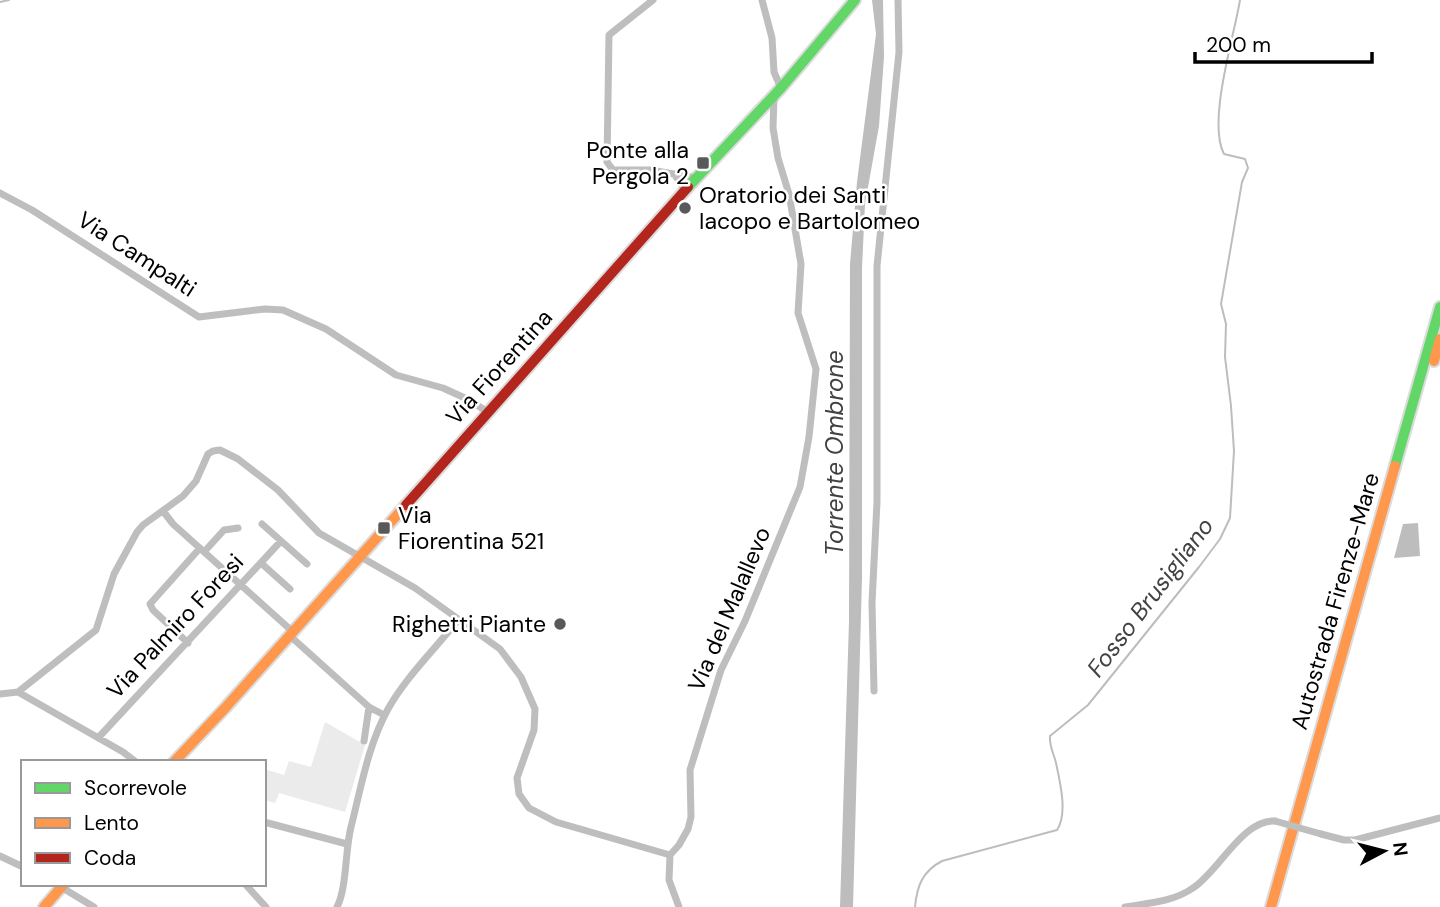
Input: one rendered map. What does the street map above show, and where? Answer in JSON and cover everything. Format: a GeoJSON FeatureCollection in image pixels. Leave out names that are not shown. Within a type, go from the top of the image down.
{"type":"FeatureCollection","features":[{"type":"Feature","properties":{"kind":"main road","name":"Via Fiorentina"},"geometry":{"type":"LineString","coordinates":[[176,760],[226,707],[695,178],[777,92],[855,0]]}},
{"type":"Feature","properties":{"kind":"main road","name":"Autostrada Firenze-Mare"},"geometry":{"type":"LineString","coordinates":[[1271,907],[1440,307]]}},
{"type":"Feature","properties":{"kind":"main road","name":"Autostrada Firenze-Mare"},"geometry":{"type":"LineString","coordinates":[[1279,907],[1440,339]]}},
{"type":"Feature","properties":{"kind":"main road"},"geometry":{"type":"LineString","coordinates":[[44,907],[59,886]]}},
{"type":"Feature","properties":{"kind":"street"},"geometry":{"type":"LineString","coordinates":[[653,0],[610,35],[607,162],[613,170],[651,170],[695,178]]}},
{"type":"Feature","properties":{"kind":"street","name":"Via del Malallevo"},"geometry":{"type":"LineString","coordinates":[[670,855],[688,829],[691,817],[690,770],[721,670],[745,621],[800,487],[816,369],[798,313],[801,264],[789,194],[778,158],[773,128],[777,92],[772,38],[762,0]]}},
{"type":"Feature","properties":{"kind":"street"},"geometry":{"type":"LineString","coordinates":[[874,691],[877,266],[899,52],[898,0]]}},
{"type":"Feature","properties":{"kind":"street"},"geometry":{"type":"LineString","coordinates":[[674,174],[685,190]]}},
{"type":"Feature","properties":{"kind":"street","name":"Via Campalti"},"geometry":{"type":"LineString","coordinates":[[0,193],[43,217],[199,317],[265,309],[283,310],[326,328],[396,375],[443,388],[488,412]]}},
{"type":"Feature","properties":{"kind":"street"},"geometry":{"type":"LineString","coordinates":[[0,694],[18,692],[96,630],[108,589],[122,556],[143,525],[177,502],[197,481],[208,454],[213,450],[220,450],[238,459],[278,489],[319,533],[415,588],[500,649],[521,677],[533,701],[536,723],[520,768],[517,783],[519,794],[529,808],[556,822],[670,855],[669,880],[679,907]]}},
{"type":"Feature","properties":{"kind":"street"},"geometry":{"type":"LineString","coordinates":[[163,512],[369,707],[384,715]]}},
{"type":"Feature","properties":{"kind":"street"},"geometry":{"type":"LineString","coordinates":[[262,524],[307,564]]}},
{"type":"Feature","properties":{"kind":"street"},"geometry":{"type":"LineString","coordinates":[[188,643],[155,613],[150,603],[224,530],[238,528]]}},
{"type":"Feature","properties":{"kind":"street","name":"Via Palmiro Foresi"},"geometry":{"type":"LineString","coordinates":[[98,738],[281,541]]}},
{"type":"Feature","properties":{"kind":"street"},"geometry":{"type":"LineString","coordinates":[[261,563],[290,589]]}},
{"type":"Feature","properties":{"kind":"street"},"geometry":{"type":"LineString","coordinates":[[337,907],[341,898],[347,844],[372,746],[384,715],[458,620]]}},
{"type":"Feature","properties":{"kind":"street"},"geometry":{"type":"LineString","coordinates":[[18,692],[133,760]]}},
{"type":"Feature","properties":{"kind":"street"},"geometry":{"type":"LineString","coordinates":[[364,741],[369,707]]}},
{"type":"Feature","properties":{"kind":"street"},"geometry":{"type":"LineString","coordinates":[[1125,907],[1166,900],[1186,892],[1212,873],[1253,826],[1265,821],[1275,821],[1344,840],[1355,840],[1440,818]]}},
{"type":"Feature","properties":{"kind":"street"},"geometry":{"type":"LineString","coordinates":[[266,823],[347,844]]}},
{"type":"Feature","properties":{"kind":"street"},"geometry":{"type":"LineString","coordinates":[[0,856],[21,866]]}},
{"type":"Feature","properties":{"kind":"street"},"geometry":{"type":"LineString","coordinates":[[62,886],[94,907]]}},
{"type":"Feature","properties":{"kind":"street"},"geometry":{"type":"LineString","coordinates":[[247,886],[266,907]]}},
{"type":"Feature","properties":{"kind":"shaded area"},"geometry":{"type":"Polygon","coordinates":[[[872,0],[883,0],[884,57],[879,126],[865,204],[862,268],[862,578],[853,907],[840,907],[849,621],[850,264],[857,182],[876,34],[872,0]]]}},
{"type":"Feature","properties":{"kind":"shaded area"},"geometry":{"type":"Polygon","coordinates":[[[1418,523],[1420,556],[1394,558],[1403,524],[1418,523]]]}},
{"type":"Feature","properties":{"kind":"shaded area"},"geometry":{"type":"Polygon","coordinates":[[[325,722],[365,745],[345,812],[279,793],[275,803],[266,801],[266,770],[284,775],[289,761],[311,767],[325,722]]]}},
{"type":"Feature","properties":{"kind":"waterway"},"geometry":{"type":"LineString","coordinates":[[0,2],[9,0]]}},
{"type":"Feature","properties":{"kind":"waterway","name":"Fosso Brusigliano"},"geometry":{"type":"LineString","coordinates":[[915,907],[922,880],[930,869],[942,861],[1057,830],[1062,815],[1062,798],[1050,736],[1088,705],[1199,567],[1220,539],[1230,518],[1234,451],[1225,357],[1226,324],[1221,304],[1242,182],[1248,168],[1245,159],[1224,154],[1218,122],[1223,79],[1240,0]]}},
{"type":"Feature","properties":{"kind":"traffic: fast"},"geometry":{"type":"LineString","coordinates":[[688,187],[781,88],[855,0]]}},
{"type":"Feature","properties":{"kind":"traffic: fast"},"geometry":{"type":"LineString","coordinates":[[1395,466],[1440,307]]}},
{"type":"Feature","properties":{"kind":"traffic: slow"},"geometry":{"type":"LineString","coordinates":[[1434,361],[1440,339]]}},
{"type":"Feature","properties":{"kind":"traffic: slow"},"geometry":{"type":"LineString","coordinates":[[1271,907],[1395,466]]}},
{"type":"Feature","properties":{"kind":"traffic: slow"},"geometry":{"type":"LineString","coordinates":[[176,760],[406,505]]}},
{"type":"Feature","properties":{"kind":"traffic: slow"},"geometry":{"type":"LineString","coordinates":[[44,907],[62,886]]}},
{"type":"Feature","properties":{"kind":"traffic: jam"},"geometry":{"type":"LineString","coordinates":[[406,505],[688,187]]}},
{"type":"Feature","properties":{"kind":"place","name":"Ponte alla Pergola 2"},"geometry":{"type":"Point","coordinates":[703,163]}},
{"type":"Feature","properties":{"kind":"place","name":"Oratorio dei Santi Iacopo e Bartolomeo"},"geometry":{"type":"Point","coordinates":[685,208]}},
{"type":"Feature","properties":{"kind":"place","name":"Via Fiorentina 521"},"geometry":{"type":"Point","coordinates":[384,528]}},
{"type":"Feature","properties":{"kind":"place","name":"Righetti Piante"},"geometry":{"type":"Point","coordinates":[560,624]}},
{"type":"Feature","properties":{"kind":"water label","name":"Torrente Ombrone"},"geometry":{"type":"Point","coordinates":[834,453]}}]}
